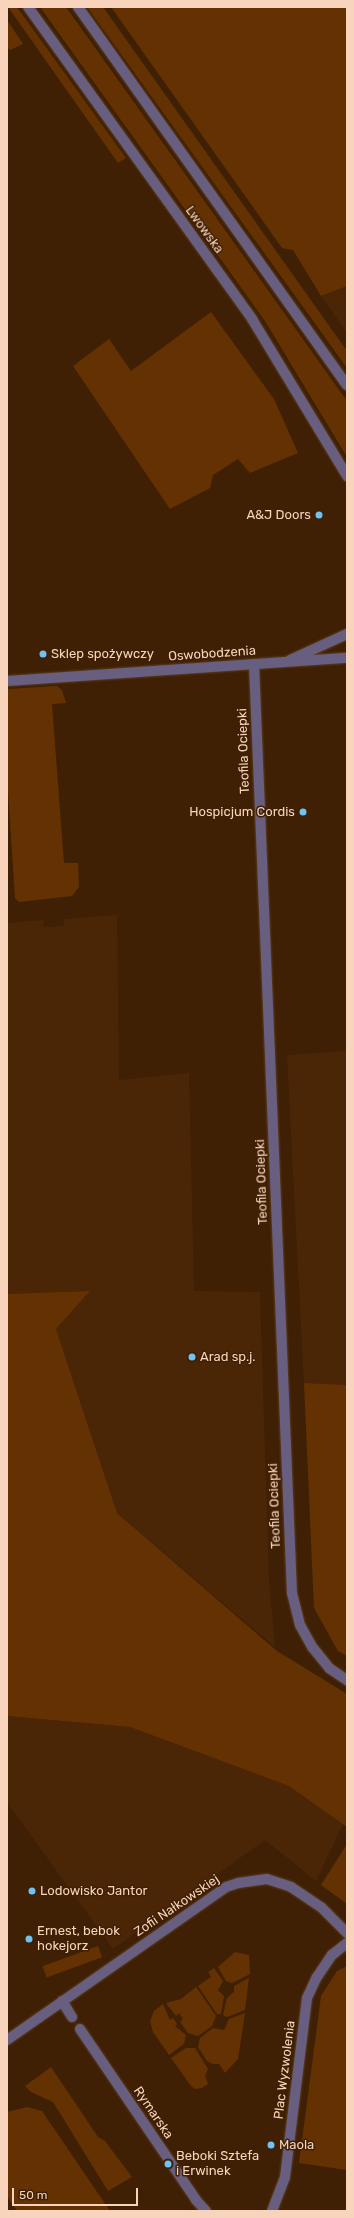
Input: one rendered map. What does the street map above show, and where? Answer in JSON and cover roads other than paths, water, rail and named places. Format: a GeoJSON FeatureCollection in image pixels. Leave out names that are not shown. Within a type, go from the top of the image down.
{"type":"FeatureCollection","features":[{"type":"Feature","properties":{"kind":"street","name":"Lwowska"},"geometry":{"type":"LineString","coordinates":[[28,7],[252,319],[347,476]]}},
{"type":"Feature","properties":{"kind":"street","name":"Lwowska"},"geometry":{"type":"LineString","coordinates":[[78,7],[347,385]]}},
{"type":"Feature","properties":{"kind":"street"},"geometry":{"type":"LineString","coordinates":[[285,662],[347,634]]}},
{"type":"Feature","properties":{"kind":"street","name":"Oswobodzenia"},"geometry":{"type":"LineString","coordinates":[[7,681],[347,658]]}},
{"type":"Feature","properties":{"kind":"street","name":"Teofila Ociepki"},"geometry":{"type":"LineString","coordinates":[[254,664],[292,1593],[300,1625],[312,1648],[329,1668],[347,1680]]}},
{"type":"Feature","properties":{"kind":"street","name":"Zofii Nałkowskiej"},"geometry":{"type":"LineString","coordinates":[[7,2040],[226,1887],[238,1883],[267,1880],[291,1887],[321,1907],[347,1933]]}},
{"type":"Feature","properties":{"kind":"street","name":"Plac Wyzwolenia"},"geometry":{"type":"LineString","coordinates":[[272,2211],[285,2176],[308,1998],[317,1977],[332,1955],[347,1943]]}},
{"type":"Feature","properties":{"kind":"street"},"geometry":{"type":"LineString","coordinates":[[62,2001],[72,2017]]}},
{"type":"Feature","properties":{"kind":"street","name":"Rymarska"},"geometry":{"type":"LineString","coordinates":[[81,2031],[196,2200],[206,2211]]}},
{"type":"Feature","properties":{"kind":"place","name":"A&J Doors"},"geometry":{"type":"Point","coordinates":[319,515]}},
{"type":"Feature","properties":{"kind":"place","name":"Sklep spożywczy"},"geometry":{"type":"Point","coordinates":[43,654]}},
{"type":"Feature","properties":{"kind":"place","name":"Hospicjum Cordis"},"geometry":{"type":"Point","coordinates":[303,812]}},
{"type":"Feature","properties":{"kind":"place","name":"Arad sp.j."},"geometry":{"type":"Point","coordinates":[192,1357]}},
{"type":"Feature","properties":{"kind":"place","name":"Lodowisko Jantor"},"geometry":{"type":"Point","coordinates":[32,1891]}},
{"type":"Feature","properties":{"kind":"place","name":"Ernest, bebok hokejorz"},"geometry":{"type":"Point","coordinates":[29,1939]}},
{"type":"Feature","properties":{"kind":"place","name":"Maola"},"geometry":{"type":"Point","coordinates":[271,2145]}},
{"type":"Feature","properties":{"kind":"place","name":"Beboki Sztefa i Erwinek"},"geometry":{"type":"Point","coordinates":[168,2164]}}]}
